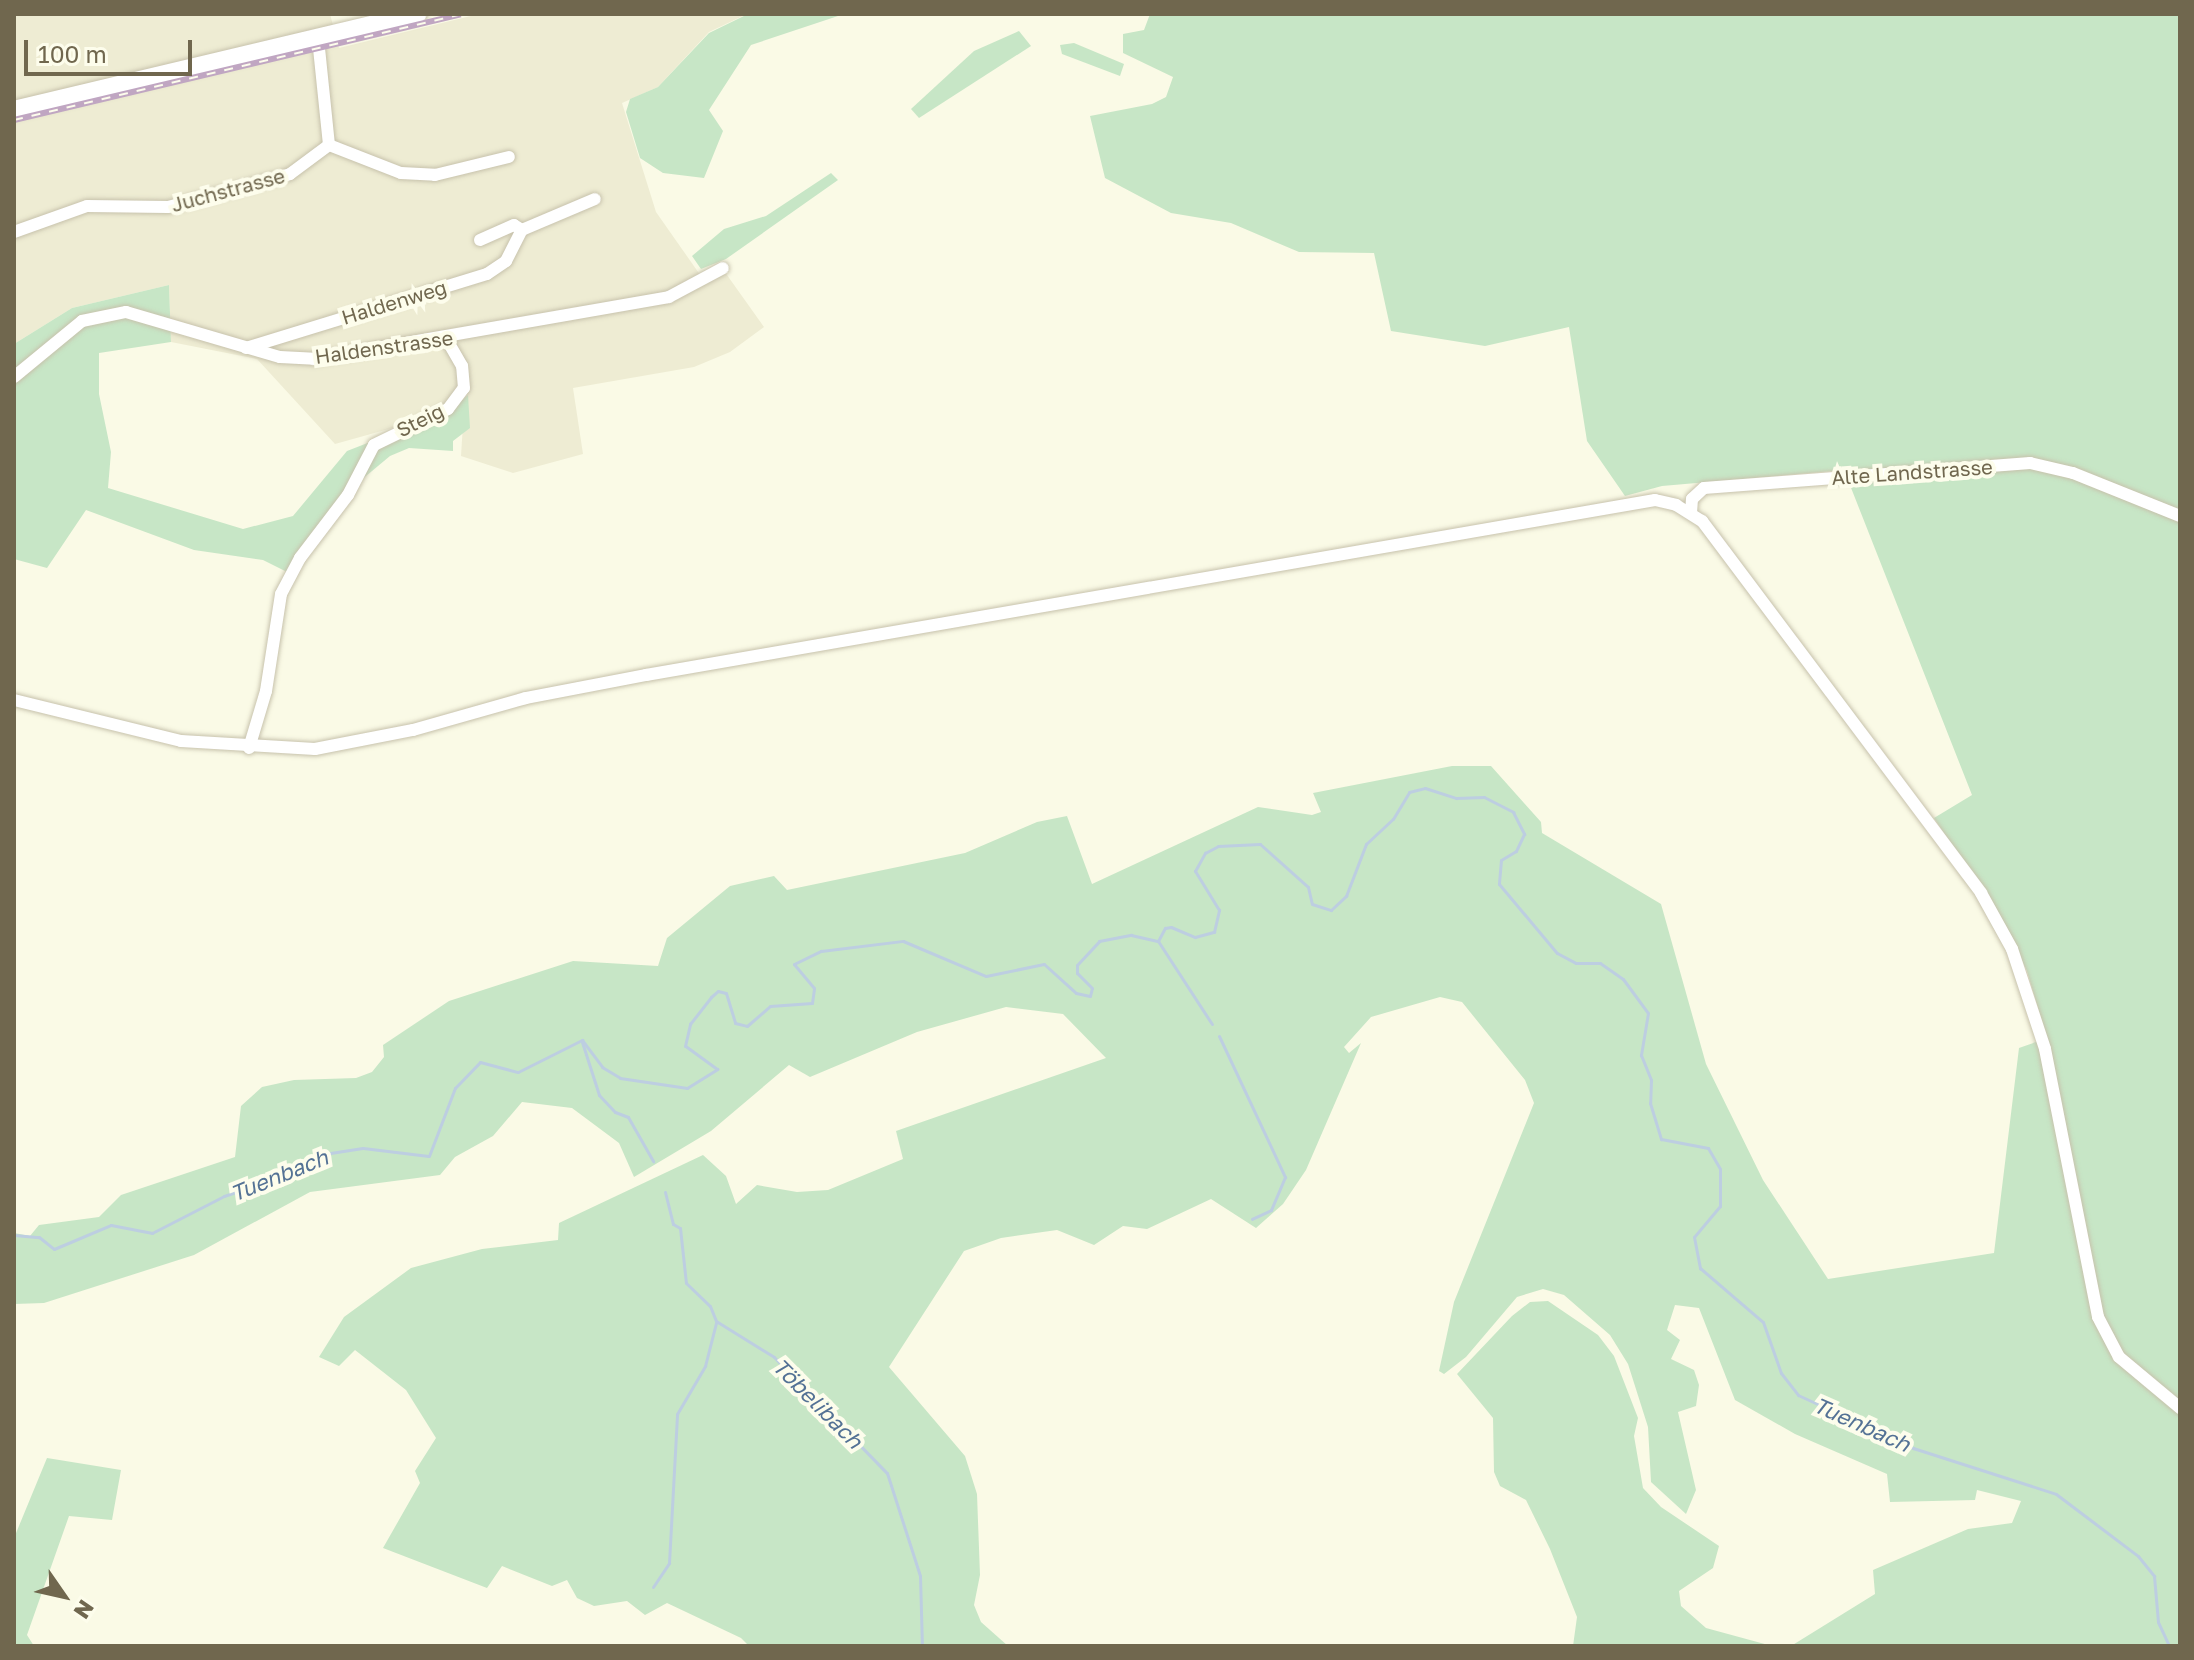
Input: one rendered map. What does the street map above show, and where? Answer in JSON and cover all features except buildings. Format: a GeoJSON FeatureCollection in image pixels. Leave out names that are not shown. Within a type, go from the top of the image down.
{"type":"FeatureCollection","features":[{"type":"Feature","properties":{"kind":"main road"},"geometry":{"type":"LineString","coordinates":[[14,110],[418,14]]}},
{"type":"Feature","properties":{"kind":"street"},"geometry":{"type":"LineString","coordinates":[[318,38],[329,145],[367,163],[413,174],[435,175],[509,157]]}},
{"type":"Feature","properties":{"kind":"street","name":"Juchstrasse"},"geometry":{"type":"LineString","coordinates":[[14,232],[87,206],[168,207],[269,181],[290,174],[329,145]]}},
{"type":"Feature","properties":{"kind":"street"},"geometry":{"type":"LineString","coordinates":[[480,240],[514,225],[522,230],[595,199]]}},
{"type":"Feature","properties":{"kind":"street","name":"Haldenweg"},"geometry":{"type":"LineString","coordinates":[[246,348],[487,274],[506,261],[522,230]]}},
{"type":"Feature","properties":{"kind":"street","name":"Haldenstrasse"},"geometry":{"type":"LineString","coordinates":[[14,377],[82,321],[126,312],[246,348],[314,359],[669,297],[723,268]]}},
{"type":"Feature","properties":{"kind":"street","name":"Steig"},"geometry":{"type":"LineString","coordinates":[[249,748],[266,691],[281,594],[300,558],[348,495],[374,445],[448,409],[464,388],[462,366],[446,338]]}},
{"type":"Feature","properties":{"kind":"street","name":"Alte Landstrasse"},"geometry":{"type":"LineString","coordinates":[[1691,513],[1692,499],[1704,488],[2030,463],[2073,473],[2180,516]]}},
{"type":"Feature","properties":{"kind":"street"},"geometry":{"type":"LineString","coordinates":[[14,700],[125,730],[249,748],[315,749],[413,730],[526,698],[1655,500],[1691,513],[1783,627],[1981,893],[2012,949],[2045,1049],[2098,1317],[2119,1357],[2180,1408]]}},
{"type":"Feature","properties":{"kind":"shaded area"},"geometry":{"type":"Polygon","coordinates":[[[330,14],[339,48],[479,14],[747,14],[709,32],[658,87],[622,103],[656,212],[703,279],[722,268],[764,327],[730,352],[694,367],[573,388],[583,454],[513,473],[461,456],[464,408],[335,444],[257,359],[171,342],[169,285],[72,308],[14,344],[14,15],[330,14]]]}},
{"type":"Feature","properties":{"kind":"green space"},"geometry":{"type":"Polygon","coordinates":[[[748,14],[841,15],[751,45],[709,110],[723,131],[704,178],[663,173],[640,158],[626,112],[630,99],[658,87],[709,33],[748,14]]]}},
{"type":"Feature","properties":{"kind":"green space"},"geometry":{"type":"Polygon","coordinates":[[[1150,14],[2180,14],[2180,1646],[1791,1646],[1875,1594],[1873,1570],[1968,1529],[2012,1523],[2021,1501],[1977,1490],[1975,1500],[1890,1502],[1887,1474],[1795,1434],[1735,1400],[1699,1308],[1675,1305],[1667,1330],[1680,1340],[1671,1359],[1694,1370],[1699,1385],[1696,1406],[1678,1412],[1696,1490],[1686,1514],[1651,1482],[1648,1427],[1628,1364],[1610,1335],[1564,1295],[1543,1289],[1517,1297],[1466,1357],[1444,1374],[1439,1371],[1454,1302],[1534,1103],[1525,1080],[1462,1002],[1440,997],[1371,1017],[1344,1047],[1349,1053],[1361,1043],[1306,1170],[1283,1204],[1256,1228],[1211,1199],[1147,1229],[1123,1226],[1094,1245],[1057,1230],[1001,1238],[964,1251],[889,1367],[965,1456],[977,1494],[980,1575],[974,1605],[981,1622],[1008,1646],[749,1646],[741,1638],[667,1603],[645,1615],[627,1601],[594,1606],[577,1598],[567,1580],[552,1586],[502,1566],[487,1588],[383,1548],[420,1483],[415,1471],[436,1438],[406,1390],[355,1350],[339,1366],[319,1357],[344,1317],[411,1268],[482,1249],[558,1240],[559,1223],[703,1155],[726,1176],[736,1204],[757,1185],[797,1192],[828,1190],[903,1159],[896,1131],[1106,1058],[1063,1014],[1006,1007],[917,1032],[810,1077],[789,1065],[711,1131],[634,1177],[619,1143],[572,1108],[522,1102],[493,1136],[455,1157],[440,1175],[310,1192],[194,1255],[44,1303],[14,1304],[14,1233],[30,1236],[39,1225],[99,1217],[121,1195],[235,1157],[241,1106],[262,1087],[294,1080],[356,1078],[372,1072],[384,1057],[383,1045],[449,1001],[573,961],[658,966],[667,938],[730,886],[774,876],[787,890],[965,853],[1037,822],[1067,816],[1092,884],[1258,807],[1312,815],[1321,812],[1313,793],[1452,766],[1491,766],[1541,822],[1542,833],[1661,904],[1706,1064],[1763,1180],[1828,1279],[1994,1253],[2019,1048],[2047,1038],[2027,971],[2006,927],[1934,818],[1972,795],[1844,470],[1662,486],[1625,496],[1587,441],[1569,327],[1485,346],[1391,331],[1374,253],[1299,252],[1231,223],[1171,213],[1105,178],[1090,116],[1152,104],[1166,97],[1173,77],[1123,53],[1123,34],[1144,30],[1150,14]]]}},
{"type":"Feature","properties":{"kind":"green space"},"geometry":{"type":"Polygon","coordinates":[[[1019,31],[1031,46],[919,118],[911,109],[974,51],[1019,31]]]}},
{"type":"Feature","properties":{"kind":"green space"},"geometry":{"type":"Polygon","coordinates":[[[1074,43],[1124,64],[1120,76],[1062,54],[1060,45],[1074,43]]]}},
{"type":"Feature","properties":{"kind":"green space"},"geometry":{"type":"Polygon","coordinates":[[[831,173],[838,180],[726,259],[701,269],[692,256],[724,229],[766,216],[831,173]]]}},
{"type":"Feature","properties":{"kind":"green space"},"geometry":{"type":"Polygon","coordinates":[[[169,285],[171,342],[99,353],[99,394],[111,452],[108,488],[243,529],[293,516],[347,451],[450,411],[468,395],[470,428],[453,441],[453,451],[409,448],[390,456],[360,481],[289,573],[263,560],[194,550],[86,510],[47,568],[14,559],[14,344],[72,308],[169,285]]]}},
{"type":"Feature","properties":{"kind":"green space"},"geometry":{"type":"Polygon","coordinates":[[[1548,1301],[1598,1335],[1614,1356],[1638,1418],[1634,1436],[1643,1488],[1661,1507],[1719,1546],[1713,1568],[1679,1591],[1681,1606],[1706,1628],[1772,1646],[1573,1646],[1577,1617],[1550,1549],[1526,1500],[1500,1486],[1494,1472],[1493,1418],[1457,1374],[1512,1316],[1530,1302],[1548,1301]]]}},
{"type":"Feature","properties":{"kind":"green space"},"geometry":{"type":"Polygon","coordinates":[[[47,1458],[121,1470],[112,1520],[69,1516],[27,1635],[34,1646],[14,1646],[14,1538],[47,1458]]]}},
{"type":"Feature","properties":{"kind":"waterway","name":"Tuenbach"},"geometry":{"type":"LineString","coordinates":[[14,1235],[39,1237],[54,1249],[111,1225],[152,1233],[224,1196],[303,1169],[324,1154],[363,1148],[429,1156],[455,1088],[480,1062],[518,1072],[582,1040],[602,1067],[620,1078],[687,1088],[717,1069],[685,1046],[690,1024],[711,997],[718,991],[726,993],[735,1023],[747,1026],[770,1006],[812,1003],[814,988],[794,964],[821,951],[903,941],[986,976],[1044,964],[1076,993],[1090,996],[1092,988],[1077,973],[1077,965],[1099,941],[1131,935],[1158,941],[1165,928],[1171,927],[1195,937],[1214,932],[1219,910],[1195,871],[1205,853],[1218,846],[1260,844],[1308,887],[1312,904],[1331,910],[1346,896],[1366,844],[1393,819],[1409,792],[1425,788],[1456,798],[1484,797],[1513,812],[1524,834],[1516,851],[1501,860],[1499,884],[1557,953],[1576,963],[1600,963],[1623,979],[1648,1013],[1641,1055],[1651,1080],[1650,1103],[1661,1139],[1708,1148],[1720,1169],[1720,1206],[1694,1237],[1700,1268],[1763,1322],[1781,1373],[1798,1395],[1913,1448],[2056,1494],[2138,1556],[2154,1576],[2158,1622],[2169,1646]]}},
{"type":"Feature","properties":{"kind":"waterway"},"geometry":{"type":"LineString","coordinates":[[1158,941],[1212,1024]]}},
{"type":"Feature","properties":{"kind":"waterway"},"geometry":{"type":"LineString","coordinates":[[1219,1036],[1285,1177],[1271,1210],[1252,1219]]}},
{"type":"Feature","properties":{"kind":"waterway","name":"Töbelibach"},"geometry":{"type":"LineString","coordinates":[[582,1042],[599,1095],[615,1112],[628,1117],[653,1161]]}},
{"type":"Feature","properties":{"kind":"waterway","name":"Töbelibach"},"geometry":{"type":"LineString","coordinates":[[665,1192],[673,1224],[680,1228],[686,1283],[710,1306],[716,1321],[774,1357],[887,1473],[920,1576],[922,1646]]}},
{"type":"Feature","properties":{"kind":"waterway"},"geometry":{"type":"LineString","coordinates":[[653,1587],[669,1563],[677,1414],[705,1366],[716,1323]]}},
{"type":"Feature","properties":{"kind":"railway"},"geometry":{"type":"LineString","coordinates":[[14,120],[461,14]]}}]}
